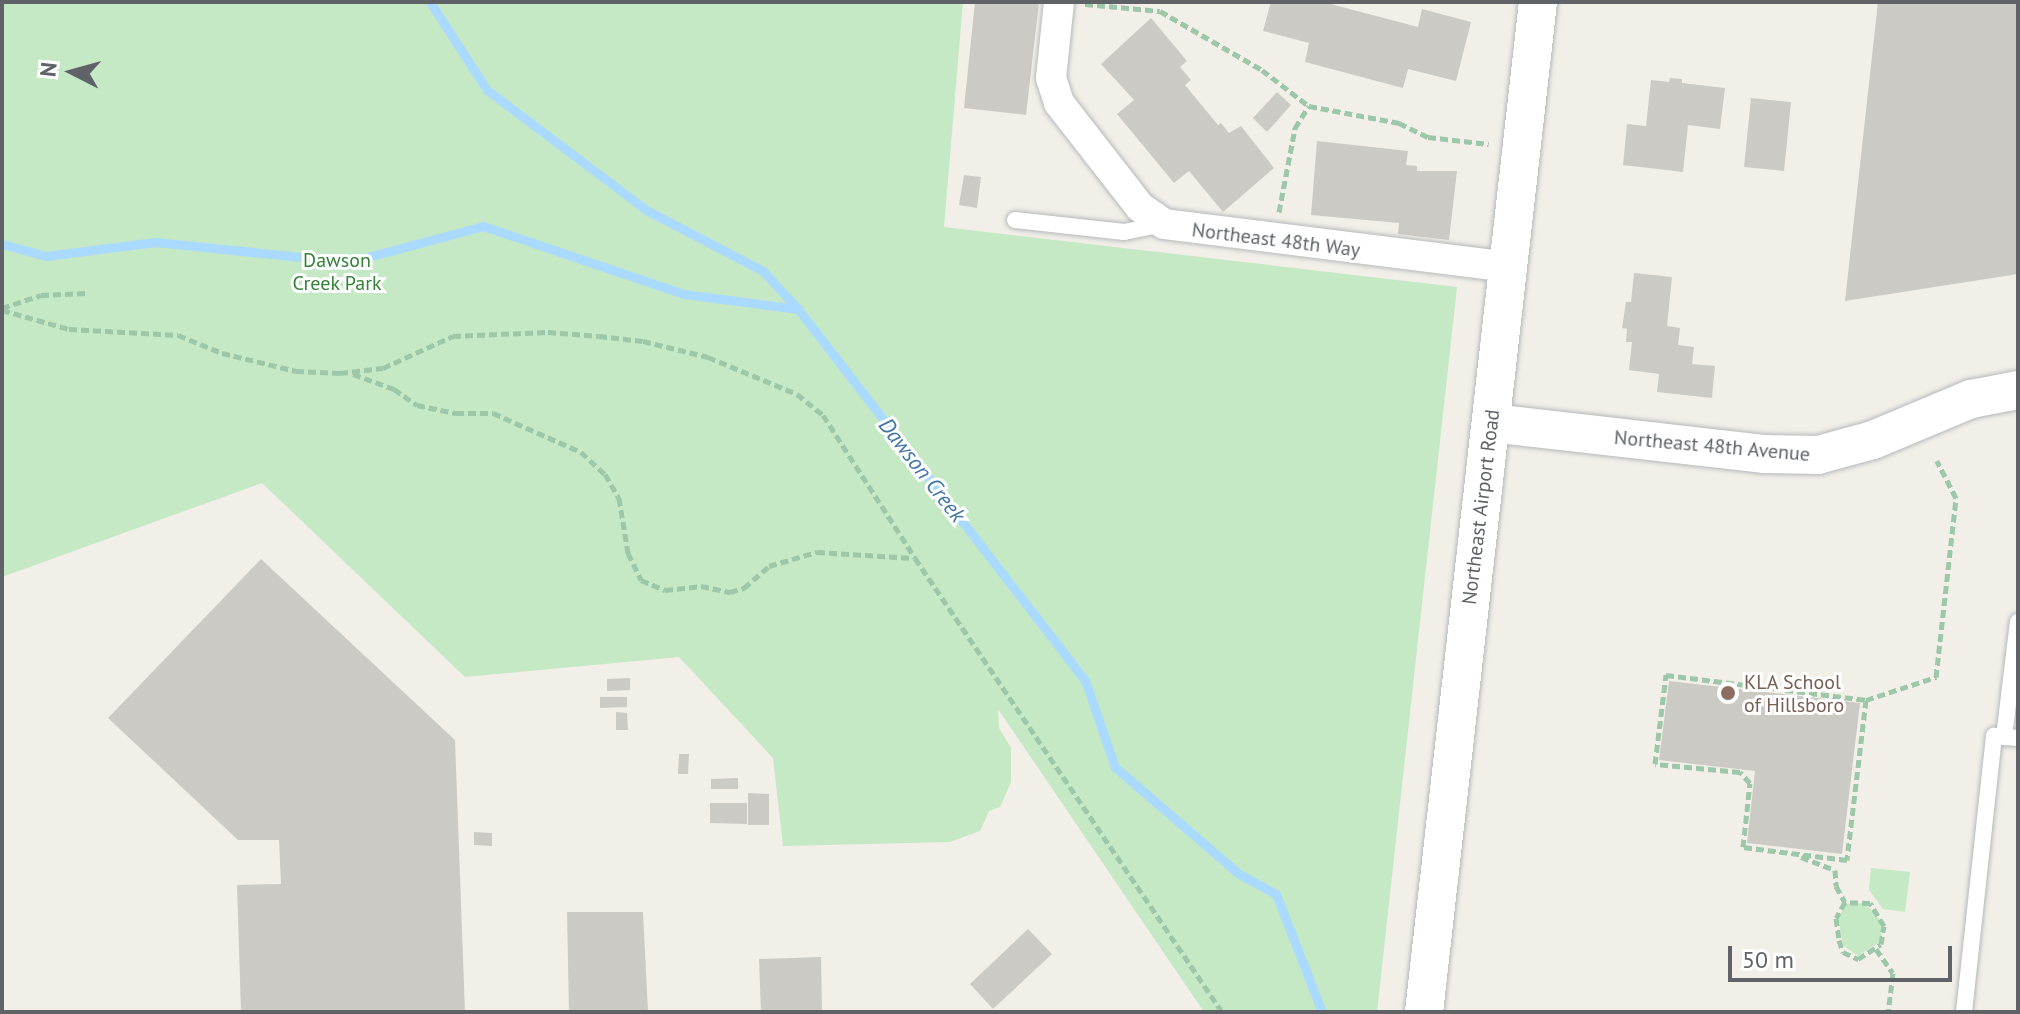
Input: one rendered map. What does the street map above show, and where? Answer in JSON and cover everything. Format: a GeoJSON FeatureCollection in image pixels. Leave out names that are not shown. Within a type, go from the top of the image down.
{"type":"FeatureCollection","features":[{"type":"Feature","properties":{"kind":"street","name":"Northeast 48th Way"},"geometry":{"type":"LineString","coordinates":[[1059,2],[1051,78],[1059,103],[1140,207],[1164,224],[1508,267]]}},
{"type":"Feature","properties":{"kind":"street","name":"Northeast Airport Road"},"geometry":{"type":"LineString","coordinates":[[1424,1012],[1538,2]]}},
{"type":"Feature","properties":{"kind":"street","name":"Northeast 48th Avenue"},"geometry":{"type":"LineString","coordinates":[[1491,423],[1750,453],[1818,455],[1873,440],[1971,399],[2018,390]]}},
{"type":"Feature","properties":{"kind":"lane"},"geometry":{"type":"LineString","coordinates":[[1015,220],[1124,232],[1164,224]]}},
{"type":"Feature","properties":{"kind":"lane"},"geometry":{"type":"LineString","coordinates":[[1964,1012],[1994,736],[2011,737],[2018,622]]}},
{"type":"Feature","properties":{"kind":"path"},"geometry":{"type":"LineString","coordinates":[[1070,2],[1160,11],[1196,36],[1262,70],[1309,106],[1399,123],[1428,137],[1521,148]]}},
{"type":"Feature","properties":{"kind":"path"},"geometry":{"type":"LineString","coordinates":[[1274,240],[1295,128],[1309,106]]}},
{"type":"Feature","properties":{"kind":"path"},"geometry":{"type":"LineString","coordinates":[[2,309],[41,295],[87,293]]}},
{"type":"Feature","properties":{"kind":"path"},"geometry":{"type":"LineString","coordinates":[[2,309],[69,329],[178,335],[222,353],[296,371],[364,375],[417,405],[456,413],[493,413],[581,452],[605,474],[619,498],[628,553],[641,580],[665,590],[701,586],[730,592],[744,588],[769,566],[817,552],[915,558]]}},
{"type":"Feature","properties":{"kind":"path"},"geometry":{"type":"LineString","coordinates":[[340,373],[383,368],[453,336],[548,332],[628,339],[708,357],[797,394],[823,415],[915,558],[1222,1012]]}},
{"type":"Feature","properties":{"kind":"path"},"geometry":{"type":"LineString","coordinates":[[1866,700],[1847,860],[1743,847],[1750,783],[1740,772],[1655,764],[1666,675],[1866,700],[1936,677],[1956,498],[1937,461]]}},
{"type":"Feature","properties":{"kind":"path"},"geometry":{"type":"LineString","coordinates":[[1793,853],[1835,870]]}},
{"type":"Feature","properties":{"kind":"path"},"geometry":{"type":"LineString","coordinates":[[1838,859],[1836,886],[1845,902]]}},
{"type":"Feature","properties":{"kind":"path"},"geometry":{"type":"LineString","coordinates":[[1861,900],[1877,909],[1884,937],[1876,949],[1858,959],[1843,952],[1836,918],[1845,902],[1861,900]]}},
{"type":"Feature","properties":{"kind":"path"},"geometry":{"type":"LineString","coordinates":[[1876,949],[1893,973],[1888,1012]]}},
{"type":"Feature","properties":{"kind":"green space","name":"Dawson Creek Park"},"geometry":{"type":"Polygon","coordinates":[[[2,2],[963,2],[944,227],[1457,287],[1377,1012],[1204,1012],[998,709],[999,728],[1011,748],[1011,782],[1000,807],[989,811],[980,831],[950,842],[783,846],[773,758],[679,657],[465,677],[262,483],[2,577],[2,2]]]}},
{"type":"Feature","properties":{"kind":"green space"},"geometry":{"type":"Polygon","coordinates":[[[1871,868],[1910,872],[1905,912],[1883,909],[1869,890],[1871,868]]]}},
{"type":"Feature","properties":{"kind":"green space"},"geometry":{"type":"Polygon","coordinates":[[[1865,903],[1880,920],[1882,937],[1858,956],[1843,945],[1838,917],[1847,904],[1865,903]]]}},
{"type":"Feature","properties":{"kind":"building"},"geometry":{"type":"Polygon","coordinates":[[[975,2],[1039,2],[1026,115],[964,108],[975,2]]]}},
{"type":"Feature","properties":{"kind":"building"},"geometry":{"type":"Polygon","coordinates":[[[1271,2],[1323,2],[1418,27],[1422,9],[1471,22],[1456,81],[1408,69],[1403,88],[1305,62],[1309,43],[1263,31],[1271,2]]]}},
{"type":"Feature","properties":{"kind":"building"},"geometry":{"type":"Polygon","coordinates":[[[1878,2],[2018,2],[2018,274],[1845,301],[1878,2]]]}},
{"type":"Feature","properties":{"kind":"building"},"geometry":{"type":"Polygon","coordinates":[[[1151,18],[1187,61],[1180,67],[1191,80],[1185,85],[1218,125],[1221,123],[1229,133],[1241,126],[1274,168],[1223,212],[1189,171],[1174,183],[1117,114],[1134,100],[1101,64],[1151,18]]]}},
{"type":"Feature","properties":{"kind":"building"},"geometry":{"type":"Polygon","coordinates":[[[1670,78],[1682,79],[1682,83],[1725,88],[1720,129],[1688,125],[1683,172],[1623,165],[1627,124],[1646,126],[1651,80],[1669,82],[1670,78]]]}},
{"type":"Feature","properties":{"kind":"building"},"geometry":{"type":"Polygon","coordinates":[[[1277,92],[1291,105],[1267,132],[1253,118],[1277,92]]]}},
{"type":"Feature","properties":{"kind":"building"},"geometry":{"type":"Polygon","coordinates":[[[1751,98],[1791,102],[1784,171],[1744,167],[1751,98]]]}},
{"type":"Feature","properties":{"kind":"building"},"geometry":{"type":"Polygon","coordinates":[[[1317,141],[1408,151],[1406,165],[1417,166],[1417,171],[1457,171],[1449,240],[1398,234],[1399,223],[1311,215],[1317,141]]]}},
{"type":"Feature","properties":{"kind":"building"},"geometry":{"type":"Polygon","coordinates":[[[964,175],[981,177],[977,208],[959,205],[964,175]]]}},
{"type":"Feature","properties":{"kind":"building"},"geometry":{"type":"Polygon","coordinates":[[[1634,273],[1672,277],[1667,326],[1680,328],[1678,345],[1694,347],[1692,364],[1715,366],[1712,398],[1657,392],[1659,374],[1629,370],[1632,342],[1626,342],[1627,329],[1622,328],[1626,302],[1631,302],[1634,273]]]}},
{"type":"Feature","properties":{"kind":"building"},"geometry":{"type":"Polygon","coordinates":[[[261,559],[455,740],[465,1012],[241,1012],[237,885],[281,884],[279,840],[238,840],[108,718],[261,559]]]}},
{"type":"Feature","properties":{"kind":"building"},"geometry":{"type":"Polygon","coordinates":[[[630,678],[630,690],[607,691],[607,679],[630,678]]]}},
{"type":"Feature","properties":{"kind":"building"},"geometry":{"type":"Polygon","coordinates":[[[1669,681],[1860,703],[1842,854],[1747,843],[1755,771],[1659,760],[1669,681]]]}},
{"type":"Feature","properties":{"kind":"building"},"geometry":{"type":"Polygon","coordinates":[[[600,697],[627,697],[627,707],[600,708],[600,697]]]}},
{"type":"Feature","properties":{"kind":"building"},"geometry":{"type":"Polygon","coordinates":[[[616,712],[627,713],[628,730],[616,730],[616,712]]]}},
{"type":"Feature","properties":{"kind":"building"},"geometry":{"type":"Polygon","coordinates":[[[679,754],[689,754],[688,774],[678,774],[679,754]]]}},
{"type":"Feature","properties":{"kind":"building"},"geometry":{"type":"Polygon","coordinates":[[[738,778],[738,789],[711,789],[711,779],[738,778]]]}},
{"type":"Feature","properties":{"kind":"building"},"geometry":{"type":"Polygon","coordinates":[[[748,793],[769,794],[769,825],[748,825],[748,793]]]}},
{"type":"Feature","properties":{"kind":"building"},"geometry":{"type":"Polygon","coordinates":[[[710,803],[747,803],[747,824],[710,823],[710,803]]]}},
{"type":"Feature","properties":{"kind":"building"},"geometry":{"type":"Polygon","coordinates":[[[474,832],[492,833],[492,846],[474,845],[474,832]]]}},
{"type":"Feature","properties":{"kind":"building"},"geometry":{"type":"Polygon","coordinates":[[[567,912],[643,912],[648,1012],[569,1012],[567,912]]]}},
{"type":"Feature","properties":{"kind":"building"},"geometry":{"type":"Polygon","coordinates":[[[1028,929],[1052,954],[993,1009],[970,984],[1028,929]]]}},
{"type":"Feature","properties":{"kind":"building"},"geometry":{"type":"Polygon","coordinates":[[[821,957],[822,1012],[761,1012],[759,959],[821,957]]]}},
{"type":"Feature","properties":{"kind":"waterway","name":"Dawson Creek"},"geometry":{"type":"LineString","coordinates":[[430,2],[487,90],[646,210],[763,271],[798,309],[1085,680],[1115,767],[1239,874],[1276,894],[1322,1012]]}},
{"type":"Feature","properties":{"kind":"waterway"},"geometry":{"type":"LineString","coordinates":[[2,244],[46,256],[155,242],[349,262],[483,226],[684,294],[798,309]]}},
{"type":"Feature","properties":{"kind":"place","name":"KLA School of Hillsboro"},"geometry":{"type":"Point","coordinates":[1728,693]}}]}
